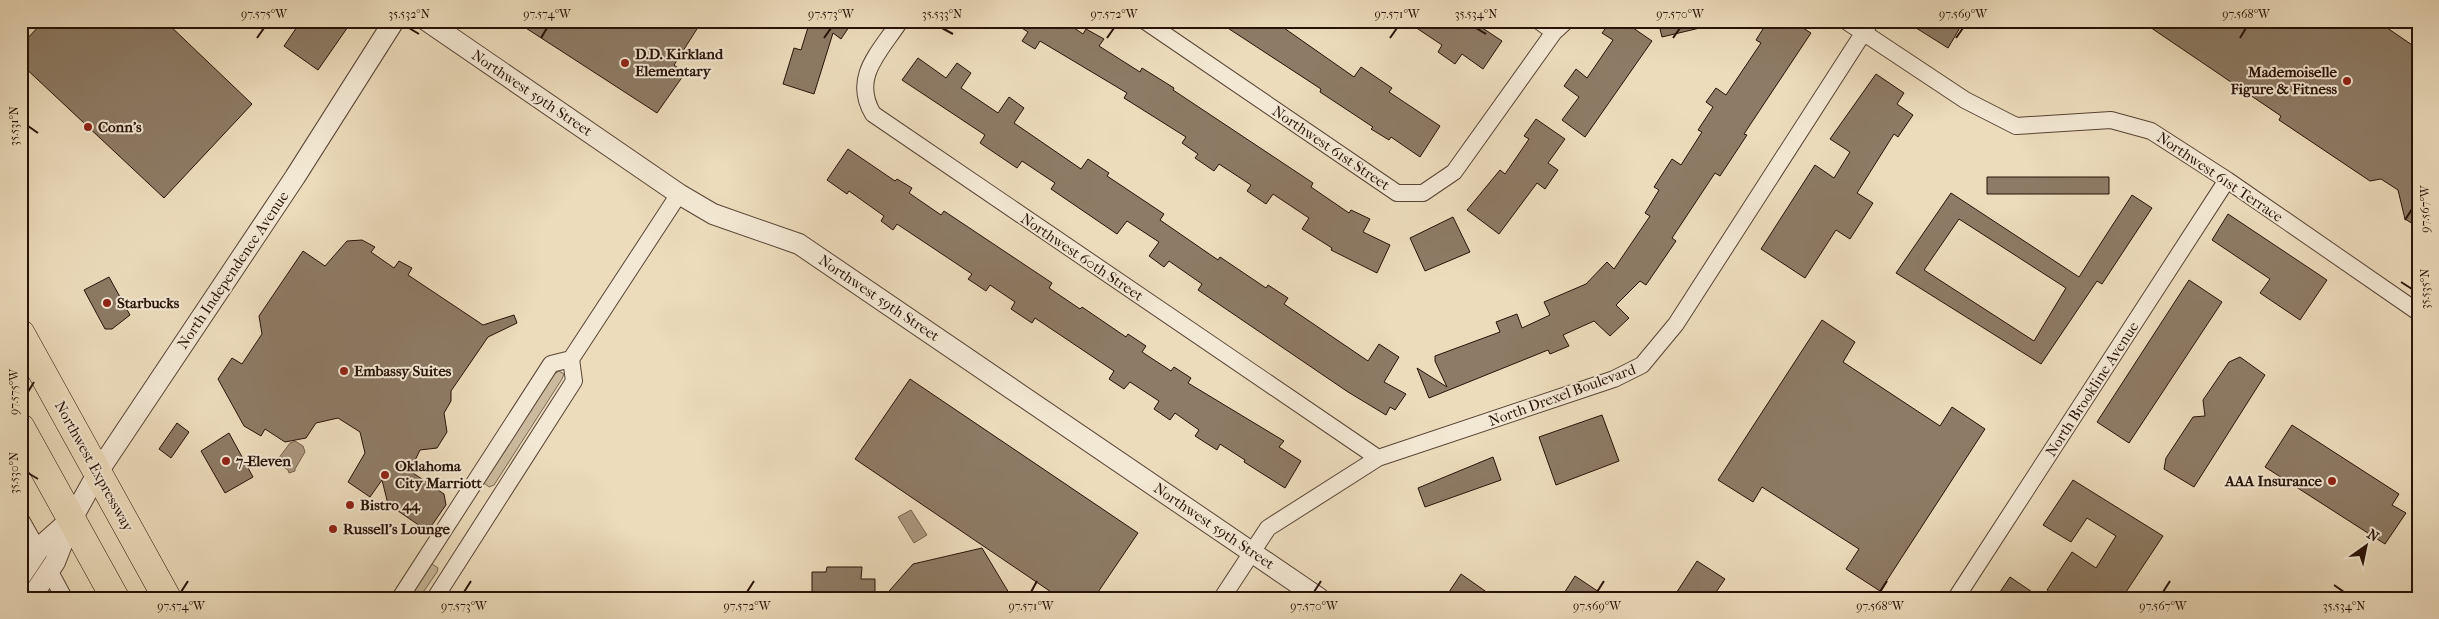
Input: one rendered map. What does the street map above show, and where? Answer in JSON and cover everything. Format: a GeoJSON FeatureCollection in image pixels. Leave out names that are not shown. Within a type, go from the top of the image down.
{"type":"FeatureCollection","features":[{"type":"Feature","properties":{"kind":"highway","name":"Northwest Expressway"},"geometry":{"type":"LineString","coordinates":[[21,334],[167,598]]}},
{"type":"Feature","properties":{"kind":"highway"},"geometry":{"type":"LineString","coordinates":[[21,428],[115,598]]}},
{"type":"Feature","properties":{"kind":"street","name":"North Independence Avenue"},"geometry":{"type":"LineString","coordinates":[[31,598],[55,562],[72,519],[98,472],[295,176],[394,21]]}},
{"type":"Feature","properties":{"kind":"street","name":"Northwest 59th Street"},"geometry":{"type":"LineString","coordinates":[[427,21],[679,194],[713,214],[799,244],[1319,598]]}},
{"type":"Feature","properties":{"kind":"street","name":"Northwest 60th Street"},"geometry":{"type":"LineString","coordinates":[[900,21],[870,67],[865,81],[864,92],[873,114],[1378,458]]}},
{"type":"Feature","properties":{"kind":"street","name":"Northwest 61st Street"},"geometry":{"type":"LineString","coordinates":[[1145,21],[1397,193],[1423,193],[1454,172],[1560,26]]}},
{"type":"Feature","properties":{"kind":"street"},"geometry":{"type":"LineString","coordinates":[[1539,21],[1560,26]]}},
{"type":"Feature","properties":{"kind":"street","name":"Northwest 61st Terrace"},"geometry":{"type":"LineString","coordinates":[[1846,21],[1867,27],[1965,100],[2016,126],[2110,120],[2150,131],[2227,180],[2418,312]]}},
{"type":"Feature","properties":{"kind":"street","name":"North Drexel Boulevard"},"geometry":{"type":"LineString","coordinates":[[1222,598],[1268,528],[1378,458],[1614,379],[1642,365],[1676,324],[1867,27]]}},
{"type":"Feature","properties":{"kind":"street","name":"North Brookline Avenue"},"geometry":{"type":"LineString","coordinates":[[1956,598],[2227,180]]}},
{"type":"Feature","properties":{"kind":"street"},"geometry":{"type":"LineString","coordinates":[[435,598],[574,381],[571,359],[679,194]]}},
{"type":"Feature","properties":{"kind":"street"},"geometry":{"type":"LineString","coordinates":[[400,598],[552,364],[571,359]]}},
{"type":"Feature","properties":{"kind":"street","name":"North Independence Avenue"},"geometry":{"type":"LineString","coordinates":[[21,576],[38,550],[72,519]]}},
{"type":"Feature","properties":{"kind":"street"},"geometry":{"type":"LineString","coordinates":[[21,520],[38,550]]}},
{"type":"Feature","properties":{"kind":"street"},"geometry":{"type":"LineString","coordinates":[[49,570],[64,598]]}},
{"type":"Feature","properties":{"kind":"shaded area"},"geometry":{"type":"Polygon","coordinates":[[[559,371],[564,374],[562,379],[494,485],[489,487],[484,483],[485,479],[554,374],[559,371]]]}},
{"type":"Feature","properties":{"kind":"shaded area"},"geometry":{"type":"Polygon","coordinates":[[[295,441],[303,446],[305,452],[295,471],[289,473],[288,470],[280,465],[278,459],[290,443],[295,441]]]}},
{"type":"Feature","properties":{"kind":"shaded area"},"geometry":{"type":"Polygon","coordinates":[[[911,510],[927,535],[914,543],[898,517],[911,510]]]}},
{"type":"Feature","properties":{"kind":"shaded area"},"geometry":{"type":"Polygon","coordinates":[[[432,564],[438,568],[437,572],[419,598],[408,598],[428,566],[432,564]]]}},
{"type":"Feature","properties":{"kind":"building"},"geometry":{"type":"Polygon","coordinates":[[[44,21],[165,21],[252,104],[164,198],[21,64],[21,45],[44,21]]]}},
{"type":"Feature","properties":{"kind":"building"},"geometry":{"type":"Polygon","coordinates":[[[301,21],[352,21],[318,70],[284,46],[301,21]]]}},
{"type":"Feature","properties":{"kind":"building","name":"D.D. Kirkland Elementary"},"geometry":{"type":"Polygon","coordinates":[[[515,21],[702,21],[674,65],[685,73],[657,113],[515,21]]]}},
{"type":"Feature","properties":{"kind":"building"},"geometry":{"type":"Polygon","coordinates":[[[810,21],[853,21],[841,39],[833,33],[814,94],[783,84],[794,48],[801,50],[810,21]]]}},
{"type":"Feature","properties":{"kind":"building"},"geometry":{"type":"Polygon","coordinates":[[[1011,21],[1064,21],[1083,34],[1086,29],[1104,39],[1099,46],[1140,72],[1142,68],[1174,88],[1173,90],[1313,183],[1311,187],[1349,213],[1351,210],[1370,219],[1363,232],[1390,245],[1377,273],[1331,250],[1332,248],[1302,229],[1309,218],[1273,194],[1266,204],[1247,191],[1251,185],[1219,164],[1214,171],[1195,158],[1198,154],[1182,143],[1186,137],[1124,98],[1127,93],[1040,41],[1035,49],[1022,41],[1028,32],[1011,21]]]}},
{"type":"Feature","properties":{"kind":"building"},"geometry":{"type":"Polygon","coordinates":[[[1217,21],[1274,21],[1354,77],[1361,67],[1392,88],[1389,92],[1440,126],[1420,157],[1391,137],[1389,140],[1371,129],[1373,127],[1320,92],[1321,89],[1217,21]]]}},
{"type":"Feature","properties":{"kind":"building"},"geometry":{"type":"Polygon","coordinates":[[[1406,21],[1472,21],[1502,41],[1483,69],[1462,54],[1455,64],[1438,52],[1442,45],[1406,21]]]}},
{"type":"Feature","properties":{"kind":"building"},"geometry":{"type":"Polygon","coordinates":[[[1611,21],[1623,21],[1652,41],[1585,137],[1562,120],[1579,97],[1564,86],[1576,69],[1587,78],[1613,40],[1602,33],[1611,21]]]}},
{"type":"Feature","properties":{"kind":"building"},"geometry":{"type":"Polygon","coordinates":[[[1658,21],[1703,21],[1704,27],[1662,37],[1658,21]]]}},
{"type":"Feature","properties":{"kind":"building"},"geometry":{"type":"Polygon","coordinates":[[[1768,21],[1792,21],[1811,33],[1744,134],[1747,135],[1720,176],[1715,173],[1672,238],[1676,241],[1646,285],[1640,281],[1616,305],[1629,318],[1610,336],[1594,321],[1563,335],[1569,346],[1550,354],[1548,350],[1429,398],[1417,368],[1447,387],[1435,361],[1435,356],[1500,332],[1496,322],[1517,314],[1522,328],[1550,315],[1544,302],[1586,284],[1607,262],[1614,269],[1650,216],[1645,213],[1659,190],[1654,187],[1672,159],[1681,165],[1702,132],[1698,130],[1713,107],[1706,102],[1716,88],[1726,95],[1761,43],[1756,40],[1768,21]]]}},
{"type":"Feature","properties":{"kind":"building"},"geometry":{"type":"Polygon","coordinates":[[[1905,21],[1964,21],[1948,48],[1905,21]]]}},
{"type":"Feature","properties":{"kind":"building"},"geometry":{"type":"Polygon","coordinates":[[[2141,21],[2377,21],[2418,49],[2418,227],[2405,219],[2398,190],[2381,179],[2370,181],[2279,120],[2281,116],[2141,21]]]}},
{"type":"Feature","properties":{"kind":"building"},"geometry":{"type":"Polygon","coordinates":[[[918,58],[946,78],[957,63],[971,73],[961,88],[998,113],[1009,97],[1024,108],[1014,123],[1081,169],[1088,159],[1109,173],[1107,176],[1164,214],[1160,220],[1218,260],[1220,257],[1266,288],[1268,285],[1288,298],[1284,304],[1368,361],[1379,344],[1399,357],[1384,382],[1406,394],[1395,410],[1390,407],[1386,415],[1348,392],[1198,290],[1202,284],[1169,261],[1164,267],[1149,256],[1159,242],[1127,221],[1117,234],[1051,189],[1055,183],[1022,161],[1017,168],[980,143],[985,135],[902,80],[918,58]]]}},
{"type":"Feature","properties":{"kind":"building"},"geometry":{"type":"Polygon","coordinates":[[[1876,74],[1904,93],[1897,104],[1913,115],[1898,137],[1894,134],[1857,193],[1873,203],[1850,239],[1836,230],[1805,278],[1761,249],[1815,165],[1834,178],[1850,152],[1830,139],[1876,74]]]}},
{"type":"Feature","properties":{"kind":"building"},"geometry":{"type":"Polygon","coordinates":[[[1536,119],[1565,139],[1548,163],[1558,170],[1545,189],[1537,183],[1499,234],[1467,210],[1500,170],[1505,174],[1529,139],[1524,136],[1536,119]]]}},
{"type":"Feature","properties":{"kind":"building"},"geometry":{"type":"Polygon","coordinates":[[[848,149],[895,181],[897,179],[912,188],[909,193],[941,215],[944,211],[1052,283],[1049,288],[1080,309],[1082,307],[1126,337],[1128,334],[1146,346],[1142,352],[1171,371],[1174,367],[1191,378],[1188,383],[1284,441],[1279,447],[1301,461],[1285,488],[1220,444],[1217,450],[1195,436],[1199,430],[1175,413],[1170,420],[1154,409],[1159,401],[1130,382],[1124,389],[1109,379],[1114,371],[1035,318],[1032,323],[1011,309],[1015,302],[990,285],[986,291],[968,279],[972,274],[897,224],[893,230],[881,221],[884,216],[849,191],[847,194],[827,180],[848,149]]]}},
{"type":"Feature","properties":{"kind":"building"},"geometry":{"type":"Polygon","coordinates":[[[1987,177],[2109,177],[2109,194],[1987,194],[1987,177]]]}},
{"type":"Feature","properties":{"kind":"building"},"geometry":{"type":"Polygon","coordinates":[[[1951,193],[2079,277],[2132,195],[2152,208],[2102,284],[2097,281],[2041,364],[1896,273],[1951,193]],[[1959,219],[1924,270],[2034,341],[2066,288],[1959,219]]]}},
{"type":"Feature","properties":{"kind":"building"},"geometry":{"type":"Polygon","coordinates":[[[2228,214],[2327,280],[2300,320],[2260,293],[2270,279],[2212,240],[2228,214]]]}},
{"type":"Feature","properties":{"kind":"building"},"geometry":{"type":"Polygon","coordinates":[[[1453,217],[1470,252],[1425,271],[1410,238],[1453,217]]]}},
{"type":"Feature","properties":{"kind":"building","name":"Embassy Suites"},"geometry":{"type":"Polygon","coordinates":[[[362,240],[375,247],[371,252],[394,268],[399,261],[412,268],[408,275],[483,325],[514,315],[517,323],[488,337],[451,391],[451,401],[444,413],[447,432],[437,448],[420,450],[410,471],[444,494],[446,505],[432,525],[420,526],[388,504],[382,480],[370,497],[348,482],[365,453],[360,432],[338,418],[316,423],[306,438],[285,442],[265,429],[261,436],[244,426],[218,379],[232,358],[242,364],[262,334],[259,316],[303,251],[325,266],[347,241],[362,240]]]}},
{"type":"Feature","properties":{"kind":"building","name":"Starbucks"},"geometry":{"type":"Polygon","coordinates":[[[109,277],[130,315],[112,329],[105,329],[84,290],[109,277]]]}},
{"type":"Feature","properties":{"kind":"building"},"geometry":{"type":"Polygon","coordinates":[[[2189,280],[2222,302],[2129,443],[2097,422],[2189,280]]]}},
{"type":"Feature","properties":{"kind":"building"},"geometry":{"type":"Polygon","coordinates":[[[1822,320],[1855,342],[1843,362],[1940,426],[1952,407],[1985,429],[1880,591],[1846,569],[1859,549],[1762,487],[1753,502],[1718,480],[1822,320]]]}},
{"type":"Feature","properties":{"kind":"building"},"geometry":{"type":"Polygon","coordinates":[[[2240,357],[2265,375],[2194,487],[2164,469],[2166,458],[2193,417],[2205,416],[2203,400],[2229,362],[2240,357]]]}},
{"type":"Feature","properties":{"kind":"building"},"geometry":{"type":"Polygon","coordinates":[[[910,379],[1138,533],[1094,598],[1060,598],[855,459],[910,379]]]}},
{"type":"Feature","properties":{"kind":"building"},"geometry":{"type":"Polygon","coordinates":[[[1602,415],[1619,461],[1556,485],[1539,437],[1602,415]]]}},
{"type":"Feature","properties":{"kind":"building"},"geometry":{"type":"Polygon","coordinates":[[[177,423],[189,432],[171,458],[159,449],[177,423]]]}},
{"type":"Feature","properties":{"kind":"building","name":"AAA Insurance"},"geometry":{"type":"Polygon","coordinates":[[[2292,425],[2399,494],[2392,505],[2406,513],[2385,544],[2265,467],[2292,425]]]}},
{"type":"Feature","properties":{"kind":"building","name":"7-Eleven"},"geometry":{"type":"Polygon","coordinates":[[[229,433],[253,477],[225,493],[201,451],[229,433]]]}},
{"type":"Feature","properties":{"kind":"building"},"geometry":{"type":"Polygon","coordinates":[[[1493,457],[1501,480],[1425,507],[1418,488],[1493,457]]]}},
{"type":"Feature","properties":{"kind":"building"},"geometry":{"type":"Polygon","coordinates":[[[2073,480],[2163,536],[2122,598],[2058,598],[2047,590],[2072,552],[2096,568],[2116,536],[2087,518],[2071,542],[2043,525],[2073,480]]]}},
{"type":"Feature","properties":{"kind":"building"},"geometry":{"type":"Polygon","coordinates":[[[982,548],[1012,598],[883,598],[913,564],[982,548]]]}},
{"type":"Feature","properties":{"kind":"building"},"geometry":{"type":"Polygon","coordinates":[[[1697,561],[1725,579],[1712,598],[1673,598],[1697,561]]]}},
{"type":"Feature","properties":{"kind":"building"},"geometry":{"type":"Polygon","coordinates":[[[827,567],[862,567],[861,579],[875,579],[875,598],[812,598],[812,572],[826,572],[827,567]]]}},
{"type":"Feature","properties":{"kind":"building"},"geometry":{"type":"Polygon","coordinates":[[[1461,574],[1495,598],[1445,598],[1461,574]]]}},
{"type":"Feature","properties":{"kind":"building"},"geometry":{"type":"Polygon","coordinates":[[[1575,576],[1608,598],[1561,598],[1575,576]]]}},
{"type":"Feature","properties":{"kind":"building"},"geometry":{"type":"Polygon","coordinates":[[[2010,577],[2041,598],[1996,598],[2010,577]]]}},
{"type":"Feature","properties":{"kind":"place","name":"D.D. Kirkland Elementary"},"geometry":{"type":"Point","coordinates":[625,63]}},
{"type":"Feature","properties":{"kind":"place","name":"Mademoiselle Figure & Fitness"},"geometry":{"type":"Point","coordinates":[2347,81]}},
{"type":"Feature","properties":{"kind":"place","name":"Conn's"},"geometry":{"type":"Point","coordinates":[88,127]}},
{"type":"Feature","properties":{"kind":"place","name":"Starbucks"},"geometry":{"type":"Point","coordinates":[107,303]}},
{"type":"Feature","properties":{"kind":"place","name":"Embassy Suites"},"geometry":{"type":"Point","coordinates":[344,371]}},
{"type":"Feature","properties":{"kind":"place","name":"7-Eleven"},"geometry":{"type":"Point","coordinates":[226,461]}},
{"type":"Feature","properties":{"kind":"place","name":"Oklahoma City Marriott"},"geometry":{"type":"Point","coordinates":[385,475]}},
{"type":"Feature","properties":{"kind":"place","name":"AAA Insurance"},"geometry":{"type":"Point","coordinates":[2332,481]}},
{"type":"Feature","properties":{"kind":"place","name":"Bistro 44"},"geometry":{"type":"Point","coordinates":[350,505]}},
{"type":"Feature","properties":{"kind":"place","name":"Russell's Lounge"},"geometry":{"type":"Point","coordinates":[333,529]}}]}
